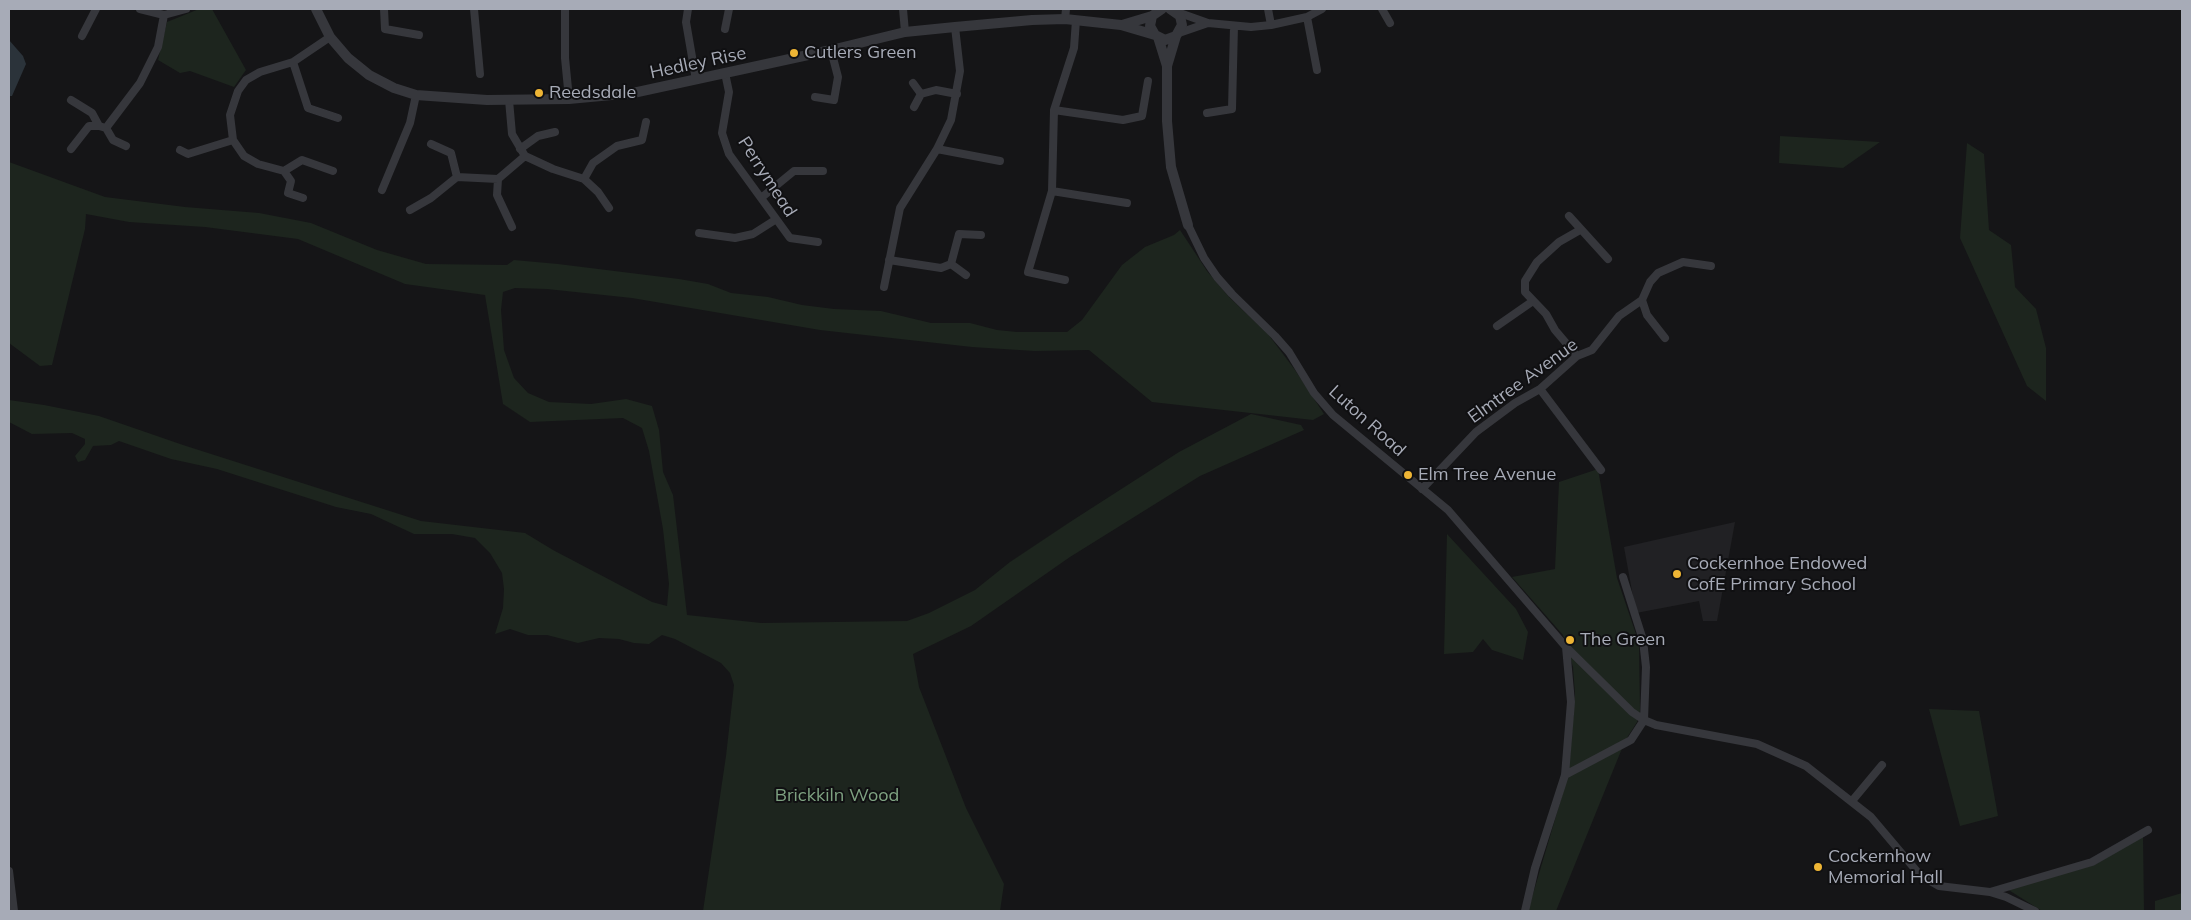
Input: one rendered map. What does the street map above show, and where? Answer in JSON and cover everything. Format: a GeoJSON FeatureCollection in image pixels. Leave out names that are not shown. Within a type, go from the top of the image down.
{"type":"FeatureCollection","features":[{"type":"Feature","properties":{"kind":"street"},"geometry":{"type":"LineString","coordinates":[[82,36],[96,9]]}},
{"type":"Feature","properties":{"kind":"street"},"geometry":{"type":"LineString","coordinates":[[140,9],[164,15],[186,9]]}},
{"type":"Feature","properties":{"kind":"street","name":"Hedley Rise"},"geometry":{"type":"LineString","coordinates":[[316,9],[330,37],[348,58],[369,75],[394,88],[416,95],[487,100],[569,99],[633,94],[905,32],[1032,20],[1065,14],[1076,20],[1121,25],[1165,40],[1177,35]]}},
{"type":"Feature","properties":{"kind":"street"},"geometry":{"type":"LineString","coordinates":[[384,9],[385,29],[419,35]]}},
{"type":"Feature","properties":{"kind":"street"},"geometry":{"type":"LineString","coordinates":[[474,9],[480,74]]}},
{"type":"Feature","properties":{"kind":"street"},"geometry":{"type":"LineString","coordinates":[[565,9],[565,58],[569,99]]}},
{"type":"Feature","properties":{"kind":"street"},"geometry":{"type":"LineString","coordinates":[[688,9],[686,22],[696,80]]}},
{"type":"Feature","properties":{"kind":"street"},"geometry":{"type":"LineString","coordinates":[[725,29],[729,9]]}},
{"type":"Feature","properties":{"kind":"street"},"geometry":{"type":"LineString","coordinates":[[903,9],[905,32]]}},
{"type":"Feature","properties":{"kind":"street"},"geometry":{"type":"LineString","coordinates":[[1268,9],[1271,25]]}},
{"type":"Feature","properties":{"kind":"street"},"geometry":{"type":"LineString","coordinates":[[1174,10],[1208,23],[1234,26],[1271,25],[1307,17],[1322,9]]}},
{"type":"Feature","properties":{"kind":"street"},"geometry":{"type":"LineString","coordinates":[[1382,9],[1390,23]]}},
{"type":"Feature","properties":{"kind":"street"},"geometry":{"type":"LineString","coordinates":[[1174,10],[1181,20],[1167,66],[1167,121],[1171,167],[1188,225]]}},
{"type":"Feature","properties":{"kind":"street"},"geometry":{"type":"LineString","coordinates":[[1157,11],[1150,26],[1156,36],[1167,66]]}},
{"type":"Feature","properties":{"kind":"street","name":"Hedley Rise"},"geometry":{"type":"LineString","coordinates":[[1121,25],[1157,11]]}},
{"type":"Feature","properties":{"kind":"street"},"geometry":{"type":"LineString","coordinates":[[103,127],[140,83],[158,47],[164,15]]}},
{"type":"Feature","properties":{"kind":"street"},"geometry":{"type":"LineString","coordinates":[[1307,17],[1317,70]]}},
{"type":"Feature","properties":{"kind":"street"},"geometry":{"type":"LineString","coordinates":[[1065,280],[1028,272],[1052,191],[1054,110],[1074,48],[1076,20]]}},
{"type":"Feature","properties":{"kind":"street"},"geometry":{"type":"LineString","coordinates":[[1177,35],[1208,23]]}},
{"type":"Feature","properties":{"kind":"street"},"geometry":{"type":"LineString","coordinates":[[1207,113],[1232,109],[1234,26]]}},
{"type":"Feature","properties":{"kind":"street"},"geometry":{"type":"LineString","coordinates":[[884,287],[900,208],[937,149],[951,120],[960,71],[955,27]]}},
{"type":"Feature","properties":{"kind":"street"},"geometry":{"type":"LineString","coordinates":[[303,198],[288,193],[291,181],[284,171],[258,164],[244,156],[233,140],[230,115],[238,91],[246,80],[260,72],[293,62],[330,37]]}},
{"type":"Feature","properties":{"kind":"street"},"geometry":{"type":"LineString","coordinates":[[815,97],[834,100],[838,77],[831,50]]}},
{"type":"Feature","properties":{"kind":"street"},"geometry":{"type":"LineString","coordinates":[[293,62],[308,108],[338,118]]}},
{"type":"Feature","properties":{"kind":"street","name":"Perrymead"},"geometry":{"type":"LineString","coordinates":[[725,73],[729,92],[722,133],[730,154],[775,220],[790,238],[818,242]]}},
{"type":"Feature","properties":{"kind":"street"},"geometry":{"type":"LineString","coordinates":[[1054,110],[1124,120],[1142,116],[1148,81]]}},
{"type":"Feature","properties":{"kind":"street"},"geometry":{"type":"LineString","coordinates":[[913,83],[921,94]]}},
{"type":"Feature","properties":{"kind":"street"},"geometry":{"type":"LineString","coordinates":[[914,107],[921,94],[936,90],[957,94]]}},
{"type":"Feature","properties":{"kind":"street"},"geometry":{"type":"LineString","coordinates":[[382,190],[410,122],[416,95]]}},
{"type":"Feature","properties":{"kind":"street"},"geometry":{"type":"LineString","coordinates":[[71,100],[92,113],[113,140],[126,146]]}},
{"type":"Feature","properties":{"kind":"street"},"geometry":{"type":"LineString","coordinates":[[509,100],[512,134],[525,156],[553,169],[584,179],[598,192],[608,208]]}},
{"type":"Feature","properties":{"kind":"street"},"geometry":{"type":"LineString","coordinates":[[584,179],[593,163],[617,146],[642,140],[646,122]]}},
{"type":"Feature","properties":{"kind":"street"},"geometry":{"type":"LineString","coordinates":[[71,149],[89,126],[103,127]]}},
{"type":"Feature","properties":{"kind":"street"},"geometry":{"type":"LineString","coordinates":[[520,149],[538,136],[555,132]]}},
{"type":"Feature","properties":{"kind":"street"},"geometry":{"type":"LineString","coordinates":[[180,150],[188,154],[233,140]]}},
{"type":"Feature","properties":{"kind":"street"},"geometry":{"type":"LineString","coordinates":[[431,144],[451,153],[458,177]]}},
{"type":"Feature","properties":{"kind":"street"},"geometry":{"type":"LineString","coordinates":[[937,149],[1000,161]]}},
{"type":"Feature","properties":{"kind":"street"},"geometry":{"type":"LineString","coordinates":[[410,210],[431,198],[458,177],[498,179],[525,156]]}},
{"type":"Feature","properties":{"kind":"street"},"geometry":{"type":"LineString","coordinates":[[284,171],[302,160],[333,171]]}},
{"type":"Feature","properties":{"kind":"street"},"geometry":{"type":"LineString","coordinates":[[761,198],[794,171],[822,171]]}},
{"type":"Feature","properties":{"kind":"street"},"geometry":{"type":"LineString","coordinates":[[498,179],[497,195],[512,227]]}},
{"type":"Feature","properties":{"kind":"street"},"geometry":{"type":"LineString","coordinates":[[1052,191],[1127,203]]}},
{"type":"Feature","properties":{"kind":"street"},"geometry":{"type":"LineString","coordinates":[[1569,216],[1608,259]]}},
{"type":"Feature","properties":{"kind":"street"},"geometry":{"type":"LineString","coordinates":[[700,233],[734,238],[754,234],[775,220]]}},
{"type":"Feature","properties":{"kind":"street","name":"Luton Road"},"geometry":{"type":"LineString","coordinates":[[1188,225],[1204,258],[1217,276],[1289,352],[1314,393],[1334,415],[1448,510],[1566,647],[1632,712],[1644,720]]}},
{"type":"Feature","properties":{"kind":"street"},"geometry":{"type":"LineString","coordinates":[[1577,356],[1555,330],[1546,314],[1525,292],[1525,280],[1537,262],[1559,242],[1580,230]]}},
{"type":"Feature","properties":{"kind":"street"},"geometry":{"type":"LineString","coordinates":[[951,264],[960,234],[981,235]]}},
{"type":"Feature","properties":{"kind":"street"},"geometry":{"type":"LineString","coordinates":[[889,260],[941,268],[951,264]]}},
{"type":"Feature","properties":{"kind":"street"},"geometry":{"type":"LineString","coordinates":[[1665,338],[1647,315],[1642,300],[1650,282],[1658,272],[1684,262],[1711,266]]}},
{"type":"Feature","properties":{"kind":"street"},"geometry":{"type":"LineString","coordinates":[[951,264],[966,275]]}},
{"type":"Feature","properties":{"kind":"street","name":"Elmtree Avenue"},"geometry":{"type":"LineString","coordinates":[[1422,489],[1476,432],[1515,403],[1540,389],[1577,356],[1592,350],[1619,316],[1642,300]]}},
{"type":"Feature","properties":{"kind":"street"},"geometry":{"type":"LineString","coordinates":[[1497,326],[1533,301]]}},
{"type":"Feature","properties":{"kind":"street"},"geometry":{"type":"LineString","coordinates":[[1540,389],[1601,470]]}},
{"type":"Feature","properties":{"kind":"street"},"geometry":{"type":"LineString","coordinates":[[1565,775],[1631,740],[1644,720],[1646,667],[1643,640],[1622,577]]}},
{"type":"Feature","properties":{"kind":"street"},"geometry":{"type":"LineString","coordinates":[[1525,911],[1535,868],[1565,775],[1571,702],[1566,647]]}},
{"type":"Feature","properties":{"kind":"street"},"geometry":{"type":"LineString","coordinates":[[1644,720],[1656,725],[1757,744],[1806,766],[1871,817],[1920,875],[1939,886],[1990,892],[2022,908],[2035,911]]}},
{"type":"Feature","properties":{"kind":"street"},"geometry":{"type":"LineString","coordinates":[[1852,801],[1882,766]]}},
{"type":"Feature","properties":{"kind":"street"},"geometry":{"type":"LineString","coordinates":[[1990,892],[2092,862],[2148,830]]}},
{"type":"Feature","properties":{"kind":"street"},"geometry":{"type":"LineString","coordinates":[[9,871],[14,911]]}},
{"type":"Feature","properties":{"kind":"shaded area"},"geometry":{"type":"Polygon","coordinates":[[[9,40],[23,56],[26,64],[12,96],[9,96],[9,40]]]}},
{"type":"Feature","properties":{"kind":"shaded area","name":"Cockernhoe Endowed CofE Primary School"},"geometry":{"type":"Polygon","coordinates":[[[1735,522],[1717,621],[1703,621],[1699,601],[1636,613],[1624,547],[1735,522]]]}},
{"type":"Feature","properties":{"kind":"green space"},"geometry":{"type":"Polygon","coordinates":[[[199,9],[212,9],[246,70],[234,87],[190,71],[180,73],[158,60],[167,22],[199,9]]]}},
{"type":"Feature","properties":{"kind":"green space"},"geometry":{"type":"Polygon","coordinates":[[[1780,136],[1880,142],[1843,168],[1779,163],[1780,136]]]}},
{"type":"Feature","properties":{"kind":"green space"},"geometry":{"type":"Polygon","coordinates":[[[1967,143],[1984,154],[1989,230],[2011,245],[2015,287],[2036,309],[2046,348],[2046,401],[2027,386],[1960,238],[1967,143]]]}},
{"type":"Feature","properties":{"kind":"green space","name":"Brickkiln Wood"},"geometry":{"type":"Polygon","coordinates":[[[9,162],[105,197],[185,207],[259,213],[311,223],[377,250],[426,264],[507,265],[514,260],[558,264],[679,279],[708,284],[731,293],[768,297],[802,305],[834,309],[881,311],[931,323],[970,323],[997,330],[1017,332],[1067,332],[1082,320],[1122,265],[1145,247],[1174,235],[1180,230],[1207,271],[1229,297],[1268,334],[1324,414],[1313,420],[1152,402],[1089,350],[1035,351],[972,347],[820,330],[632,298],[547,289],[515,288],[503,292],[501,310],[504,350],[514,378],[528,393],[549,402],[591,404],[626,399],[652,406],[659,430],[663,472],[673,495],[687,615],[761,623],[907,621],[929,613],[975,590],[1010,562],[1179,452],[1251,414],[1301,425],[1304,430],[1200,476],[1070,557],[971,626],[913,654],[919,687],[966,808],[1004,884],[1000,911],[703,911],[726,756],[734,685],[730,673],[721,663],[675,639],[662,635],[649,644],[599,638],[578,643],[547,635],[528,635],[510,629],[495,634],[503,608],[504,589],[502,573],[490,553],[475,538],[452,534],[414,534],[371,514],[336,507],[217,469],[171,459],[119,441],[111,445],[93,446],[85,460],[78,462],[75,456],[85,444],[85,439],[72,433],[32,434],[9,422],[9,400],[99,416],[183,445],[421,521],[525,533],[553,550],[652,602],[667,606],[669,584],[663,529],[649,451],[642,428],[623,418],[530,422],[503,404],[485,295],[405,284],[298,239],[205,227],[129,222],[86,214],[85,229],[52,365],[40,366],[9,343],[9,162]]]}},
{"type":"Feature","properties":{"kind":"green space"},"geometry":{"type":"Polygon","coordinates":[[[1598,469],[1617,578],[1639,643],[1640,711],[1637,722],[1625,741],[1556,911],[1528,911],[1564,789],[1570,757],[1575,694],[1573,667],[1563,635],[1512,577],[1555,569],[1559,482],[1598,469]]]}},
{"type":"Feature","properties":{"kind":"green space"},"geometry":{"type":"Polygon","coordinates":[[[1447,534],[1516,609],[1528,632],[1523,660],[1492,650],[1483,639],[1473,652],[1444,654],[1447,534]]]}},
{"type":"Feature","properties":{"kind":"green space"},"geometry":{"type":"Polygon","coordinates":[[[1929,709],[1979,711],[1998,816],[1960,826],[1929,709]]]}},
{"type":"Feature","properties":{"kind":"green space"},"geometry":{"type":"Polygon","coordinates":[[[2143,836],[2144,911],[2042,911],[2007,889],[2094,865],[2143,836]]]}},
{"type":"Feature","properties":{"kind":"green space"},"geometry":{"type":"Polygon","coordinates":[[[2182,893],[2182,911],[2155,911],[2155,901],[2182,893]]]}},
{"type":"Feature","properties":{"kind":"place","name":"Cutlers Green"},"geometry":{"type":"Point","coordinates":[794,53]}},
{"type":"Feature","properties":{"kind":"place","name":"Reedsdale"},"geometry":{"type":"Point","coordinates":[539,93]}},
{"type":"Feature","properties":{"kind":"place","name":"Elm Tree Avenue"},"geometry":{"type":"Point","coordinates":[1408,475]}},
{"type":"Feature","properties":{"kind":"place","name":"Cockernhoe Endowed CofE Primary School"},"geometry":{"type":"Point","coordinates":[1677,574]}},
{"type":"Feature","properties":{"kind":"place","name":"The Green"},"geometry":{"type":"Point","coordinates":[1570,640]}},
{"type":"Feature","properties":{"kind":"place","name":"Cockernhow Memorial Hall"},"geometry":{"type":"Point","coordinates":[1818,867]}}]}
